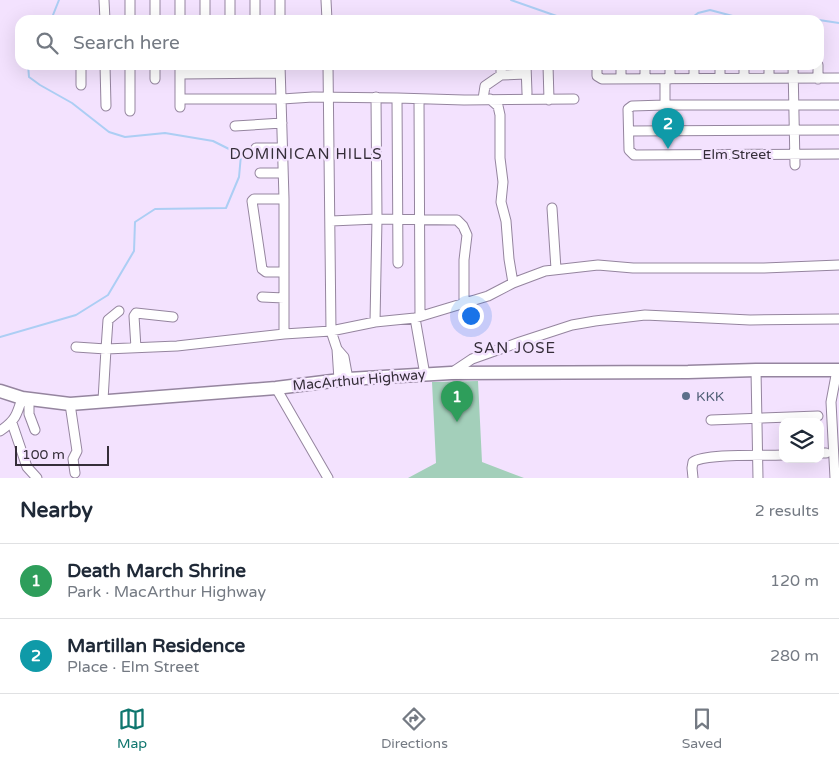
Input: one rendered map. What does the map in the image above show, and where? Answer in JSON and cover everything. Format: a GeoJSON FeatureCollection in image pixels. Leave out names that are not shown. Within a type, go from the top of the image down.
{"type":"FeatureCollection","features":[{"type":"Feature","properties":{"kind":"highway","name":"MacArthur Highway"},"geometry":{"type":"LineString","coordinates":[[0,391],[25,398],[70,404],[425,374],[838,370]]}},
{"type":"Feature","properties":{"kind":"street"},"geometry":{"type":"LineString","coordinates":[[104,0],[104,15]]}},
{"type":"Feature","properties":{"kind":"street"},"geometry":{"type":"LineString","coordinates":[[130,0],[130,15]]}},
{"type":"Feature","properties":{"kind":"street"},"geometry":{"type":"LineString","coordinates":[[155,0],[155,15]]}},
{"type":"Feature","properties":{"kind":"street"},"geometry":{"type":"LineString","coordinates":[[180,0],[180,15]]}},
{"type":"Feature","properties":{"kind":"street"},"geometry":{"type":"LineString","coordinates":[[205,0],[205,15]]}},
{"type":"Feature","properties":{"kind":"street"},"geometry":{"type":"LineString","coordinates":[[230,0],[230,15]]}},
{"type":"Feature","properties":{"kind":"street"},"geometry":{"type":"LineString","coordinates":[[255,0],[255,15]]}},
{"type":"Feature","properties":{"kind":"street"},"geometry":{"type":"LineString","coordinates":[[280,0],[280,15]]}},
{"type":"Feature","properties":{"kind":"street"},"geometry":{"type":"LineString","coordinates":[[326,0],[327,15]]}},
{"type":"Feature","properties":{"kind":"street"},"geometry":{"type":"LineString","coordinates":[[81,70],[81,85]]}},
{"type":"Feature","properties":{"kind":"street"},"geometry":{"type":"LineString","coordinates":[[105,70],[106,106]]}},
{"type":"Feature","properties":{"kind":"street"},"geometry":{"type":"LineString","coordinates":[[130,70],[130,111]]}},
{"type":"Feature","properties":{"kind":"street"},"geometry":{"type":"LineString","coordinates":[[155,70],[155,79]]}},
{"type":"Feature","properties":{"kind":"street"},"geometry":{"type":"LineString","coordinates":[[181,70],[180,103],[376,97],[464,100],[574,99]]}},
{"type":"Feature","properties":{"kind":"street"},"geometry":{"type":"LineString","coordinates":[[280,70],[284,199],[284,334]]}},
{"type":"Feature","properties":{"kind":"street"},"geometry":{"type":"LineString","coordinates":[[328,70],[331,331],[337,349],[344,357],[344,380]]}},
{"type":"Feature","properties":{"kind":"street"},"geometry":{"type":"LineString","coordinates":[[501,70],[501,75]]}},
{"type":"Feature","properties":{"kind":"street"},"geometry":{"type":"LineString","coordinates":[[513,283],[506,221],[501,202],[503,182],[500,158],[500,115],[498,106],[487,99],[485,86],[501,75],[526,70],[527,93]]}},
{"type":"Feature","properties":{"kind":"street"},"geometry":{"type":"LineString","coordinates":[[548,70],[549,100]]}},
{"type":"Feature","properties":{"kind":"street"},"geometry":{"type":"LineString","coordinates":[[596,70],[599,78],[620,79],[839,78]]}},
{"type":"Feature","properties":{"kind":"street"},"geometry":{"type":"LineString","coordinates":[[620,79],[621,70]]}},
{"type":"Feature","properties":{"kind":"street"},"geometry":{"type":"LineString","coordinates":[[645,70],[645,79]]}},
{"type":"Feature","properties":{"kind":"street"},"geometry":{"type":"LineString","coordinates":[[665,105],[669,70]]}},
{"type":"Feature","properties":{"kind":"street"},"geometry":{"type":"LineString","coordinates":[[694,70],[694,78]]}},
{"type":"Feature","properties":{"kind":"street"},"geometry":{"type":"LineString","coordinates":[[720,70],[720,78]]}},
{"type":"Feature","properties":{"kind":"street"},"geometry":{"type":"LineString","coordinates":[[744,70],[744,78]]}},
{"type":"Feature","properties":{"kind":"street"},"geometry":{"type":"LineString","coordinates":[[769,70],[769,78]]}},
{"type":"Feature","properties":{"kind":"street"},"geometry":{"type":"LineString","coordinates":[[793,70],[794,165]]}},
{"type":"Feature","properties":{"kind":"street"},"geometry":{"type":"LineString","coordinates":[[818,70],[818,78]]}},
{"type":"Feature","properties":{"kind":"street"},"geometry":{"type":"LineString","coordinates":[[375,322],[376,97]]}},
{"type":"Feature","properties":{"kind":"street"},"geometry":{"type":"LineString","coordinates":[[397,98],[398,263]]}},
{"type":"Feature","properties":{"kind":"street"},"geometry":{"type":"LineString","coordinates":[[419,98],[420,220],[418,317],[425,374]]}},
{"type":"Feature","properties":{"kind":"street"},"geometry":{"type":"LineString","coordinates":[[839,105],[665,105],[630,107],[628,109],[629,130],[839,130]]}},
{"type":"Feature","properties":{"kind":"street"},"geometry":{"type":"LineString","coordinates":[[235,126],[282,123]]}},
{"type":"Feature","properties":{"kind":"street","name":"Elm Street"},"geometry":{"type":"LineString","coordinates":[[629,130],[629,150],[634,155],[839,154]]}},
{"type":"Feature","properties":{"kind":"street"},"geometry":{"type":"LineString","coordinates":[[256,148],[282,148]]}},
{"type":"Feature","properties":{"kind":"street"},"geometry":{"type":"LineString","coordinates":[[260,173],[283,172]]}},
{"type":"Feature","properties":{"kind":"street"},"geometry":{"type":"LineString","coordinates":[[284,199],[254,199],[252,201],[262,269],[266,272],[284,272]]}},
{"type":"Feature","properties":{"kind":"street"},"geometry":{"type":"LineString","coordinates":[[552,208],[556,269]]}},
{"type":"Feature","properties":{"kind":"street"},"geometry":{"type":"LineString","coordinates":[[331,222],[376,219],[454,219],[460,222],[466,231],[464,303]]}},
{"type":"Feature","properties":{"kind":"street"},"geometry":{"type":"LineString","coordinates":[[76,347],[136,348],[331,331],[375,322],[418,317],[488,296],[513,283],[544,271],[556,269],[598,265],[632,268],[764,268],[839,265]]}},
{"type":"Feature","properties":{"kind":"street"},"geometry":{"type":"LineString","coordinates":[[262,297],[284,298]]}},
{"type":"Feature","properties":{"kind":"street"},"geometry":{"type":"LineString","coordinates":[[103,400],[108,320],[120,311]]}},
{"type":"Feature","properties":{"kind":"street"},"geometry":{"type":"LineString","coordinates":[[136,348],[134,316],[136,313],[173,317]]}},
{"type":"Feature","properties":{"kind":"street"},"geometry":{"type":"LineString","coordinates":[[451,373],[472,359],[572,325],[595,321],[645,315],[750,320],[839,319]]}},
{"type":"Feature","properties":{"kind":"street"},"geometry":{"type":"LineString","coordinates":[[756,370],[758,478]]}},
{"type":"Feature","properties":{"kind":"street"},"geometry":{"type":"LineString","coordinates":[[835,478],[832,402],[838,370]]}},
{"type":"Feature","properties":{"kind":"street"},"geometry":{"type":"LineString","coordinates":[[276,388],[328,478]]}},
{"type":"Feature","properties":{"kind":"street"},"geometry":{"type":"LineString","coordinates":[[0,431],[12,423],[25,398]]}},
{"type":"Feature","properties":{"kind":"street"},"geometry":{"type":"LineString","coordinates":[[25,398],[34,430]]}},
{"type":"Feature","properties":{"kind":"street"},"geometry":{"type":"LineString","coordinates":[[70,404],[77,451],[72,459],[75,473]]}},
{"type":"Feature","properties":{"kind":"street"},"geometry":{"type":"LineString","coordinates":[[712,420],[818,416]]}},
{"type":"Feature","properties":{"kind":"street"},"geometry":{"type":"LineString","coordinates":[[12,423],[27,467],[36,478]]}},
{"type":"Feature","properties":{"kind":"street"},"geometry":{"type":"LineString","coordinates":[[693,478],[693,462],[700,458],[779,455]]}},
{"type":"Feature","properties":{"kind":"green space"},"geometry":{"type":"Polygon","coordinates":[[[478,381],[482,462],[524,478],[408,478],[436,463],[432,382],[478,381]]]}},
{"type":"Feature","properties":{"kind":"waterway"},"geometry":{"type":"LineString","coordinates":[[53,15],[59,0]]}},
{"type":"Feature","properties":{"kind":"waterway"},"geometry":{"type":"LineString","coordinates":[[511,0],[554,15]]}},
{"type":"Feature","properties":{"kind":"waterway"},"geometry":{"type":"LineString","coordinates":[[695,15],[710,10],[729,15]]}},
{"type":"Feature","properties":{"kind":"waterway"},"geometry":{"type":"LineString","coordinates":[[824,21],[839,23]]}},
{"type":"Feature","properties":{"kind":"waterway"},"geometry":{"type":"LineString","coordinates":[[0,337],[76,315],[108,295],[134,251],[135,222],[155,209],[226,208],[239,177],[241,155],[213,141],[165,133],[125,137],[109,132],[72,103],[29,77],[28,70]]}},
{"type":"Feature","properties":{"kind":"place","name":"Martillan Residence"},"geometry":{"type":"Point","coordinates":[668,149]}},
{"type":"Feature","properties":{"kind":"place","name":"KKK"},"geometry":{"type":"Point","coordinates":[686,396]}},
{"type":"Feature","properties":{"kind":"place","name":"Death March Shrine"},"geometry":{"type":"Point","coordinates":[457,422]}},
{"type":"Feature","properties":{"kind":"district","name":"DOMINICAN HILLS"},"geometry":{"type":"Point","coordinates":[306,154]}},
{"type":"Feature","properties":{"kind":"district","name":"SAN JOSE"},"geometry":{"type":"Point","coordinates":[515,348]}}]}
